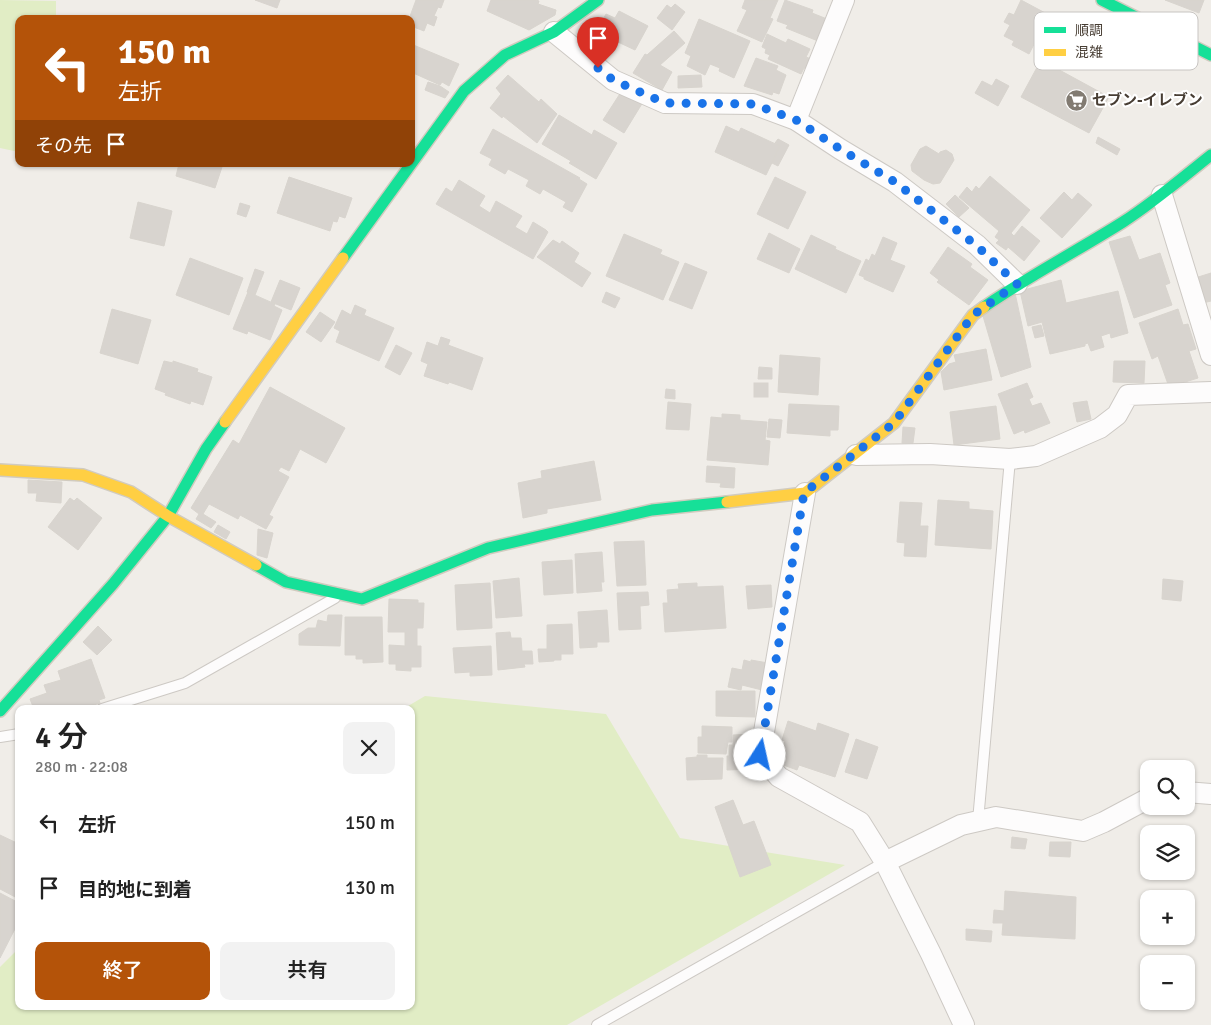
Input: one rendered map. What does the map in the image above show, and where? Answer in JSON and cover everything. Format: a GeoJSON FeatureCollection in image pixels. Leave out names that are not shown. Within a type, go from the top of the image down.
{"type":"FeatureCollection","features":[{"type":"Feature","properties":{"kind":"street"},"geometry":{"type":"LineString","coordinates":[[796,120],[844,0]]}},
{"type":"Feature","properties":{"kind":"street"},"geometry":{"type":"LineString","coordinates":[[1102,0],[1125,12]]}},
{"type":"Feature","properties":{"kind":"street"},"geometry":{"type":"LineString","coordinates":[[415,159],[464,91],[505,55],[554,32],[592,1]]}},
{"type":"Feature","properties":{"kind":"street"},"geometry":{"type":"LineString","coordinates":[[554,32],[613,80],[665,103],[753,104],[796,120],[895,182],[977,246],[1017,284]]}},
{"type":"Feature","properties":{"kind":"street"},"geometry":{"type":"LineString","coordinates":[[1198,49],[1211,56]]}},
{"type":"Feature","properties":{"kind":"street"},"geometry":{"type":"LineString","coordinates":[[0,470],[83,474],[131,492],[168,516],[286,582],[362,599],[488,548],[652,510],[804,493],[856,455],[894,423],[973,315],[1017,284],[1123,222],[1162,195],[1211,155]]}},
{"type":"Feature","properties":{"kind":"street"},"geometry":{"type":"LineString","coordinates":[[0,710],[113,584],[168,516],[206,449],[409,167]]}},
{"type":"Feature","properties":{"kind":"street"},"geometry":{"type":"LineString","coordinates":[[1162,195],[1211,355]]}},
{"type":"Feature","properties":{"kind":"street"},"geometry":{"type":"LineString","coordinates":[[856,455],[930,454],[1010,459],[1036,456],[1100,428],[1117,415],[1128,395],[1211,392]]}},
{"type":"Feature","properties":{"kind":"street"},"geometry":{"type":"LineString","coordinates":[[804,493],[760,755],[779,778],[860,822],[885,862],[932,954],[964,1025]]}},
{"type":"Feature","properties":{"kind":"street"},"geometry":{"type":"LineString","coordinates":[[1195,793],[1211,794]]}},
{"type":"Feature","properties":{"kind":"street"},"geometry":{"type":"LineString","coordinates":[[885,862],[961,825],[996,817],[1083,831],[1140,803]]}},
{"type":"Feature","properties":{"kind":"lane"},"geometry":{"type":"LineString","coordinates":[[978,822],[1010,459]]}},
{"type":"Feature","properties":{"kind":"lane"},"geometry":{"type":"LineString","coordinates":[[115,705],[185,683],[342,594]]}},
{"type":"Feature","properties":{"kind":"lane"},"geometry":{"type":"LineString","coordinates":[[0,737],[15,735]]}},
{"type":"Feature","properties":{"kind":"lane"},"geometry":{"type":"LineString","coordinates":[[597,1025],[885,862]]}},
{"type":"Feature","properties":{"kind":"green space"},"geometry":{"type":"Polygon","coordinates":[[[0,0],[56,1],[56,15],[15,15],[15,151],[0,148],[0,0]]]}},
{"type":"Feature","properties":{"kind":"green space"},"geometry":{"type":"Polygon","coordinates":[[[425,696],[606,714],[680,838],[845,865],[567,1025],[0,1025],[0,967],[15,952],[15,1010],[415,1010],[415,705],[410,705],[425,696]]]}},
{"type":"Feature","properties":{"kind":"building"},"geometry":{"type":"Polygon","coordinates":[[[255,0],[280,0],[277,8],[255,0]]]}},
{"type":"Feature","properties":{"kind":"building"},"geometry":{"type":"Polygon","coordinates":[[[416,0],[444,0],[441,8],[438,7],[434,16],[437,17],[434,26],[427,23],[424,31],[415,28],[415,15],[410,15],[416,0]]]}},
{"type":"Feature","properties":{"kind":"building"},"geometry":{"type":"Polygon","coordinates":[[[491,0],[536,0],[539,1],[538,4],[556,10],[555,15],[529,30],[487,11],[491,0]]]}},
{"type":"Feature","properties":{"kind":"building"},"geometry":{"type":"Polygon","coordinates":[[[745,0],[778,0],[770,18],[773,19],[762,42],[737,31],[747,10],[742,8],[745,0]]]}},
{"type":"Feature","properties":{"kind":"building"},"geometry":{"type":"Polygon","coordinates":[[[785,0],[813,10],[812,13],[827,19],[818,41],[786,28],[788,25],[777,21],[785,0]]]}},
{"type":"Feature","properties":{"kind":"building"},"geometry":{"type":"Polygon","coordinates":[[[1021,0],[1043,12],[1034,12],[1034,44],[1029,54],[1012,45],[1014,41],[1004,36],[1010,25],[1004,22],[1009,13],[1014,15],[1021,0]]]}},
{"type":"Feature","properties":{"kind":"building"},"geometry":{"type":"Polygon","coordinates":[[[1165,0],[1204,0],[1199,13],[1165,0]]]}},
{"type":"Feature","properties":{"kind":"building"},"geometry":{"type":"Polygon","coordinates":[[[675,4],[685,12],[672,30],[657,18],[667,5],[671,8],[675,4]]]}},
{"type":"Feature","properties":{"kind":"building"},"geometry":{"type":"Polygon","coordinates":[[[619,11],[648,26],[635,50],[618,42],[613,52],[597,44],[602,34],[597,31],[606,14],[615,18],[619,11]]]}},
{"type":"Feature","properties":{"kind":"building"},"geometry":{"type":"Polygon","coordinates":[[[699,19],[750,41],[734,78],[719,71],[720,68],[710,64],[705,75],[687,66],[691,56],[685,53],[699,19]]]}},
{"type":"Feature","properties":{"kind":"building"},"geometry":{"type":"Polygon","coordinates":[[[674,31],[685,43],[660,65],[672,72],[662,90],[633,73],[645,54],[647,55],[674,31]]]}},
{"type":"Feature","properties":{"kind":"building"},"geometry":{"type":"Polygon","coordinates":[[[767,34],[786,43],[788,39],[810,49],[806,57],[811,59],[807,69],[804,68],[801,74],[768,59],[770,55],[765,53],[766,49],[762,47],[767,34]]]}},
{"type":"Feature","properties":{"kind":"building"},"geometry":{"type":"Polygon","coordinates":[[[415,46],[459,64],[449,86],[442,82],[440,85],[415,74],[415,46]]]}},
{"type":"Feature","properties":{"kind":"building"},"geometry":{"type":"Polygon","coordinates":[[[756,58],[778,66],[776,70],[786,75],[779,94],[773,92],[772,95],[744,86],[756,58]]]}},
{"type":"Feature","properties":{"kind":"building"},"geometry":{"type":"Polygon","coordinates":[[[1036,70],[1059,70],[1109,97],[1089,133],[1021,97],[1036,70]]]}},
{"type":"Feature","properties":{"kind":"building"},"geometry":{"type":"Polygon","coordinates":[[[508,75],[539,102],[541,99],[557,114],[537,143],[490,108],[501,94],[496,88],[508,75]]]}},
{"type":"Feature","properties":{"kind":"building"},"geometry":{"type":"Polygon","coordinates":[[[701,75],[702,87],[678,88],[678,76],[701,75]]]}},
{"type":"Feature","properties":{"kind":"building"},"geometry":{"type":"Polygon","coordinates":[[[996,79],[1009,86],[998,106],[975,93],[982,81],[992,86],[996,79]]]}},
{"type":"Feature","properties":{"kind":"building"},"geometry":{"type":"Polygon","coordinates":[[[428,82],[440,86],[449,92],[445,98],[425,90],[428,82]]]}},
{"type":"Feature","properties":{"kind":"building"},"geometry":{"type":"Polygon","coordinates":[[[623,89],[643,102],[624,133],[603,120],[623,89]]]}},
{"type":"Feature","properties":{"kind":"building"},"geometry":{"type":"Polygon","coordinates":[[[559,115],[592,135],[594,130],[617,143],[596,179],[569,163],[571,161],[542,144],[559,115]]]}},
{"type":"Feature","properties":{"kind":"building"},"geometry":{"type":"Polygon","coordinates":[[[726,126],[739,132],[741,128],[780,146],[766,175],[715,152],[726,126]]]}},
{"type":"Feature","properties":{"kind":"building"},"geometry":{"type":"Polygon","coordinates":[[[493,129],[580,178],[587,184],[572,212],[563,207],[566,202],[543,189],[540,194],[526,186],[529,180],[508,169],[505,174],[489,165],[492,159],[480,153],[493,129]]]}},
{"type":"Feature","properties":{"kind":"building"},"geometry":{"type":"Polygon","coordinates":[[[1098,137],[1120,149],[1117,155],[1096,143],[1098,137]]]}},
{"type":"Feature","properties":{"kind":"building"},"geometry":{"type":"Polygon","coordinates":[[[778,139],[789,145],[778,166],[772,163],[780,146],[775,143],[778,139]]]}},
{"type":"Feature","properties":{"kind":"building"},"geometry":{"type":"Polygon","coordinates":[[[926,146],[939,154],[946,150],[952,154],[954,160],[940,183],[933,184],[912,171],[911,165],[920,149],[926,146]]]}},
{"type":"Feature","properties":{"kind":"building"},"geometry":{"type":"Polygon","coordinates":[[[178,167],[222,167],[215,188],[176,176],[178,167]]]}},
{"type":"Feature","properties":{"kind":"building"},"geometry":{"type":"Polygon","coordinates":[[[990,176],[1030,210],[1011,233],[1014,236],[1022,226],[1040,241],[1024,261],[1008,247],[1006,250],[996,243],[999,240],[995,237],[999,231],[959,197],[967,187],[972,192],[976,186],[979,189],[990,176]]]}},
{"type":"Feature","properties":{"kind":"building"},"geometry":{"type":"Polygon","coordinates":[[[289,177],[352,198],[345,218],[339,216],[337,222],[333,221],[330,231],[277,213],[289,177]]]}},
{"type":"Feature","properties":{"kind":"building"},"geometry":{"type":"Polygon","coordinates":[[[775,177],[806,192],[788,229],[757,214],[775,177]]]}},
{"type":"Feature","properties":{"kind":"building"},"geometry":{"type":"Polygon","coordinates":[[[459,180],[485,196],[479,206],[490,213],[496,201],[522,216],[515,227],[527,234],[533,222],[548,232],[533,259],[436,204],[446,188],[452,192],[459,180]]]}},
{"type":"Feature","properties":{"kind":"building"},"geometry":{"type":"Polygon","coordinates":[[[1064,192],[1072,200],[1078,193],[1092,205],[1062,238],[1040,218],[1064,192]]]}},
{"type":"Feature","properties":{"kind":"building"},"geometry":{"type":"Polygon","coordinates":[[[955,195],[969,208],[959,217],[946,204],[955,195]]]}},
{"type":"Feature","properties":{"kind":"building"},"geometry":{"type":"Polygon","coordinates":[[[138,202],[172,211],[164,246],[130,238],[138,202]]]}},
{"type":"Feature","properties":{"kind":"building"},"geometry":{"type":"Polygon","coordinates":[[[240,203],[250,206],[246,217],[237,214],[240,203]]]}},
{"type":"Feature","properties":{"kind":"building"},"geometry":{"type":"Polygon","coordinates":[[[769,233],[800,249],[789,273],[757,259],[769,233]]]}},
{"type":"Feature","properties":{"kind":"building"},"geometry":{"type":"Polygon","coordinates":[[[624,234],[662,250],[660,254],[679,262],[663,300],[606,276],[624,234]]]}},
{"type":"Feature","properties":{"kind":"building"},"geometry":{"type":"Polygon","coordinates":[[[811,235],[861,261],[846,293],[795,269],[811,235]]]}},
{"type":"Feature","properties":{"kind":"building"},"geometry":{"type":"Polygon","coordinates":[[[1130,236],[1139,260],[1160,253],[1170,283],[1165,285],[1172,305],[1134,318],[1109,242],[1130,236]]]}},
{"type":"Feature","properties":{"kind":"building"},"geometry":{"type":"Polygon","coordinates":[[[883,237],[897,243],[890,260],[905,266],[893,292],[859,275],[866,259],[869,261],[872,254],[875,256],[883,237]]]}},
{"type":"Feature","properties":{"kind":"building"},"geometry":{"type":"Polygon","coordinates":[[[553,240],[560,244],[562,241],[579,253],[574,262],[591,273],[582,287],[537,257],[553,240]]]}},
{"type":"Feature","properties":{"kind":"building"},"geometry":{"type":"Polygon","coordinates":[[[948,247],[972,264],[970,267],[988,280],[969,305],[937,282],[939,280],[930,273],[948,247]]]}},
{"type":"Feature","properties":{"kind":"building"},"geometry":{"type":"Polygon","coordinates":[[[190,258],[243,278],[229,315],[176,295],[190,258]]]}},
{"type":"Feature","properties":{"kind":"building"},"geometry":{"type":"Polygon","coordinates":[[[685,263],[707,272],[692,309],[669,300],[685,263]]]}},
{"type":"Feature","properties":{"kind":"building"},"geometry":{"type":"Polygon","coordinates":[[[255,269],[264,272],[255,295],[247,292],[255,269]]]}},
{"type":"Feature","properties":{"kind":"building"},"geometry":{"type":"Polygon","coordinates":[[[1211,273],[1211,301],[1203,303],[1195,278],[1211,273]]]}},
{"type":"Feature","properties":{"kind":"building"},"geometry":{"type":"Polygon","coordinates":[[[280,280],[300,288],[291,310],[271,302],[280,280]]]}},
{"type":"Feature","properties":{"kind":"building"},"geometry":{"type":"Polygon","coordinates":[[[1061,280],[1066,303],[1118,291],[1128,333],[1111,338],[1110,333],[1101,336],[1104,347],[1091,351],[1088,343],[1085,346],[1050,354],[1042,322],[1028,326],[1020,291],[1061,280]]]}},
{"type":"Feature","properties":{"kind":"building"},"geometry":{"type":"Polygon","coordinates":[[[248,292],[275,304],[274,306],[282,310],[270,340],[248,331],[247,334],[233,329],[248,292]]]}},
{"type":"Feature","properties":{"kind":"building"},"geometry":{"type":"Polygon","coordinates":[[[606,292],[620,298],[615,308],[602,302],[606,292]]]}},
{"type":"Feature","properties":{"kind":"building"},"geometry":{"type":"Polygon","coordinates":[[[1015,293],[1031,367],[1001,377],[983,316],[1015,293]]]}},
{"type":"Feature","properties":{"kind":"building"},"geometry":{"type":"Polygon","coordinates":[[[355,305],[366,310],[364,315],[394,328],[379,361],[336,342],[340,331],[334,328],[342,310],[351,315],[355,305]]]}},
{"type":"Feature","properties":{"kind":"building"},"geometry":{"type":"Polygon","coordinates":[[[112,309],[151,320],[138,364],[100,353],[112,309]]]}},
{"type":"Feature","properties":{"kind":"building"},"geometry":{"type":"Polygon","coordinates":[[[1178,309],[1183,325],[1188,324],[1196,349],[1189,351],[1198,378],[1169,387],[1158,356],[1152,359],[1139,323],[1178,309]]]}},
{"type":"Feature","properties":{"kind":"building"},"geometry":{"type":"Polygon","coordinates":[[[320,312],[335,322],[321,342],[306,332],[320,312]]]}},
{"type":"Feature","properties":{"kind":"building"},"geometry":{"type":"Polygon","coordinates":[[[1041,325],[1044,336],[1035,338],[1032,327],[1041,325]]]}},
{"type":"Feature","properties":{"kind":"building"},"geometry":{"type":"Polygon","coordinates":[[[441,337],[450,340],[448,345],[483,358],[472,390],[424,376],[428,364],[421,361],[427,342],[438,346],[441,337]]]}},
{"type":"Feature","properties":{"kind":"building"},"geometry":{"type":"Polygon","coordinates":[[[396,345],[412,353],[400,375],[385,367],[396,345]]]}},
{"type":"Feature","properties":{"kind":"building"},"geometry":{"type":"Polygon","coordinates":[[[986,349],[992,380],[944,390],[941,372],[949,364],[956,362],[954,355],[986,349]]]}},
{"type":"Feature","properties":{"kind":"building"},"geometry":{"type":"Polygon","coordinates":[[[780,355],[820,358],[818,395],[778,392],[780,355]]]}},
{"type":"Feature","properties":{"kind":"building"},"geometry":{"type":"Polygon","coordinates":[[[164,361],[173,363],[173,361],[198,369],[197,372],[212,377],[203,405],[191,401],[190,404],[165,395],[166,393],[155,389],[164,361]]]}},
{"type":"Feature","properties":{"kind":"building"},"geometry":{"type":"Polygon","coordinates":[[[1114,361],[1145,361],[1144,383],[1113,382],[1114,361]]]}},
{"type":"Feature","properties":{"kind":"building"},"geometry":{"type":"Polygon","coordinates":[[[759,367],[772,368],[772,379],[758,379],[759,367]]]}},
{"type":"Feature","properties":{"kind":"building"},"geometry":{"type":"Polygon","coordinates":[[[754,383],[768,383],[768,397],[754,397],[754,383]]]}},
{"type":"Feature","properties":{"kind":"building"},"geometry":{"type":"Polygon","coordinates":[[[1027,383],[1033,397],[1029,399],[1032,406],[1041,403],[1050,423],[1025,433],[1024,430],[1014,434],[998,394],[1027,383]]]}},
{"type":"Feature","properties":{"kind":"building"},"geometry":{"type":"Polygon","coordinates":[[[270,387],[345,428],[326,463],[300,449],[289,471],[281,467],[278,471],[289,477],[269,515],[273,517],[266,529],[240,515],[238,519],[209,504],[203,514],[216,522],[211,528],[196,519],[199,514],[191,508],[233,440],[239,444],[270,387]]]}},
{"type":"Feature","properties":{"kind":"building"},"geometry":{"type":"Polygon","coordinates":[[[666,389],[675,390],[675,399],[665,398],[666,389]]]}},
{"type":"Feature","properties":{"kind":"building"},"geometry":{"type":"Polygon","coordinates":[[[1087,401],[1091,419],[1077,422],[1073,403],[1087,401]]]}},
{"type":"Feature","properties":{"kind":"building"},"geometry":{"type":"Polygon","coordinates":[[[668,402],[691,404],[689,430],[666,429],[668,402]]]}},
{"type":"Feature","properties":{"kind":"building"},"geometry":{"type":"Polygon","coordinates":[[[789,404],[839,406],[838,430],[830,430],[830,436],[787,433],[789,404]]]}},
{"type":"Feature","properties":{"kind":"building"},"geometry":{"type":"Polygon","coordinates":[[[996,406],[1000,439],[954,445],[950,412],[996,406]]]}},
{"type":"Feature","properties":{"kind":"building"},"geometry":{"type":"Polygon","coordinates":[[[722,414],[740,415],[740,420],[767,422],[765,440],[770,441],[768,465],[707,460],[711,417],[722,418],[722,414]]]}},
{"type":"Feature","properties":{"kind":"building"},"geometry":{"type":"Polygon","coordinates":[[[769,419],[782,420],[780,438],[767,437],[769,419]]]}},
{"type":"Feature","properties":{"kind":"building"},"geometry":{"type":"Polygon","coordinates":[[[903,427],[915,428],[913,443],[902,443],[903,427]]]}},
{"type":"Feature","properties":{"kind":"building"},"geometry":{"type":"Polygon","coordinates":[[[594,461],[601,500],[547,509],[547,513],[523,518],[518,483],[542,478],[541,471],[594,461]]]}},
{"type":"Feature","properties":{"kind":"building"},"geometry":{"type":"Polygon","coordinates":[[[707,466],[735,468],[734,488],[720,487],[721,483],[706,482],[707,466]]]}},
{"type":"Feature","properties":{"kind":"building"},"geometry":{"type":"Polygon","coordinates":[[[28,480],[62,482],[61,503],[36,501],[37,493],[28,493],[28,480]]]}},
{"type":"Feature","properties":{"kind":"building"},"geometry":{"type":"Polygon","coordinates":[[[70,498],[74,501],[77,498],[102,518],[78,550],[48,527],[70,498]]]}},
{"type":"Feature","properties":{"kind":"building"},"geometry":{"type":"Polygon","coordinates":[[[938,500],[969,502],[969,509],[993,511],[991,549],[935,545],[938,500]]]}},
{"type":"Feature","properties":{"kind":"building"},"geometry":{"type":"Polygon","coordinates":[[[900,502],[922,503],[920,526],[928,526],[926,557],[904,556],[905,543],[897,542],[900,502]]]}},
{"type":"Feature","properties":{"kind":"building"},"geometry":{"type":"Polygon","coordinates":[[[218,525],[230,532],[226,539],[214,532],[218,525]]]}},
{"type":"Feature","properties":{"kind":"building"},"geometry":{"type":"Polygon","coordinates":[[[258,529],[273,533],[267,558],[257,555],[258,529]]]}},
{"type":"Feature","properties":{"kind":"building"},"geometry":{"type":"Polygon","coordinates":[[[644,541],[646,585],[617,586],[614,542],[644,541]]]}},
{"type":"Feature","properties":{"kind":"building"},"geometry":{"type":"Polygon","coordinates":[[[602,552],[604,582],[601,582],[602,591],[577,593],[575,554],[602,552]]]}},
{"type":"Feature","properties":{"kind":"building"},"geometry":{"type":"Polygon","coordinates":[[[572,560],[573,593],[544,595],[542,562],[572,560]]]}},
{"type":"Feature","properties":{"kind":"building"},"geometry":{"type":"Polygon","coordinates":[[[519,578],[522,616],[496,618],[493,581],[519,578]]]}},
{"type":"Feature","properties":{"kind":"building"},"geometry":{"type":"Polygon","coordinates":[[[1163,579],[1183,581],[1181,601],[1162,599],[1163,579]]]}},
{"type":"Feature","properties":{"kind":"building"},"geometry":{"type":"Polygon","coordinates":[[[490,583],[492,628],[457,630],[455,585],[490,583]]]}},
{"type":"Feature","properties":{"kind":"building"},"geometry":{"type":"Polygon","coordinates":[[[697,583],[697,587],[723,586],[726,628],[665,632],[663,603],[668,603],[667,590],[679,589],[678,584],[697,583]]]}},
{"type":"Feature","properties":{"kind":"building"},"geometry":{"type":"Polygon","coordinates":[[[771,585],[772,607],[748,609],[746,586],[771,585]]]}},
{"type":"Feature","properties":{"kind":"building"},"geometry":{"type":"Polygon","coordinates":[[[648,592],[649,605],[640,606],[641,629],[619,630],[617,593],[648,592]]]}},
{"type":"Feature","properties":{"kind":"building"},"geometry":{"type":"Polygon","coordinates":[[[389,599],[418,600],[418,603],[424,603],[423,628],[417,628],[417,646],[421,646],[421,667],[411,667],[411,671],[396,670],[396,664],[389,664],[389,645],[405,646],[405,632],[388,632],[389,599]]]}},
{"type":"Feature","properties":{"kind":"building"},"geometry":{"type":"Polygon","coordinates":[[[607,610],[609,642],[597,642],[597,647],[580,648],[578,612],[607,610]]]}},
{"type":"Feature","properties":{"kind":"building"},"geometry":{"type":"Polygon","coordinates":[[[328,615],[342,615],[340,646],[299,645],[299,634],[308,628],[316,628],[318,620],[327,622],[328,615]]]}},
{"type":"Feature","properties":{"kind":"building"},"geometry":{"type":"Polygon","coordinates":[[[345,617],[382,617],[383,662],[363,663],[363,659],[356,659],[356,655],[345,655],[345,617]]]}},
{"type":"Feature","properties":{"kind":"building"},"geometry":{"type":"Polygon","coordinates":[[[572,624],[573,654],[561,654],[561,660],[539,662],[538,649],[547,649],[547,625],[572,624]]]}},
{"type":"Feature","properties":{"kind":"building"},"geometry":{"type":"Polygon","coordinates":[[[98,626],[112,640],[97,655],[83,642],[98,626]]]}},
{"type":"Feature","properties":{"kind":"building"},"geometry":{"type":"Polygon","coordinates":[[[510,632],[511,638],[521,638],[522,651],[532,651],[533,664],[524,664],[525,667],[498,670],[496,633],[510,632]]]}},
{"type":"Feature","properties":{"kind":"building"},"geometry":{"type":"Polygon","coordinates":[[[491,646],[492,675],[470,676],[470,672],[455,673],[453,648],[491,646]]]}},
{"type":"Feature","properties":{"kind":"building"},"geometry":{"type":"Polygon","coordinates":[[[91,659],[105,698],[99,700],[100,703],[94,705],[32,705],[30,699],[47,693],[44,685],[61,680],[58,671],[91,659]]]}},
{"type":"Feature","properties":{"kind":"building"},"geometry":{"type":"Polygon","coordinates":[[[744,660],[768,663],[762,690],[742,685],[741,690],[728,687],[732,668],[742,670],[744,660]]]}},
{"type":"Feature","properties":{"kind":"building"},"geometry":{"type":"Polygon","coordinates":[[[716,691],[755,691],[755,717],[716,716],[716,691]]]}},
{"type":"Feature","properties":{"kind":"building"},"geometry":{"type":"Polygon","coordinates":[[[788,721],[816,731],[818,723],[849,734],[835,777],[799,765],[797,770],[778,763],[785,741],[782,740],[788,721]]]}},
{"type":"Feature","properties":{"kind":"building"},"geometry":{"type":"Polygon","coordinates":[[[702,726],[732,727],[732,742],[728,742],[726,754],[698,753],[698,737],[702,737],[702,726]]]}},
{"type":"Feature","properties":{"kind":"building"},"geometry":{"type":"Polygon","coordinates":[[[754,734],[753,764],[750,764],[750,769],[727,770],[727,756],[729,756],[729,745],[733,745],[733,735],[754,734]]]}},
{"type":"Feature","properties":{"kind":"building"},"geometry":{"type":"Polygon","coordinates":[[[856,739],[878,747],[867,779],[845,772],[856,739]]]}},
{"type":"Feature","properties":{"kind":"building"},"geometry":{"type":"Polygon","coordinates":[[[697,755],[707,755],[707,758],[723,758],[722,779],[687,780],[686,758],[697,757],[697,755]]]}},
{"type":"Feature","properties":{"kind":"building"},"geometry":{"type":"Polygon","coordinates":[[[733,800],[743,825],[754,821],[771,865],[740,877],[715,807],[733,800]]]}},
{"type":"Feature","properties":{"kind":"building"},"geometry":{"type":"Polygon","coordinates":[[[0,835],[15,842],[15,897],[0,889],[0,835]]]}},
{"type":"Feature","properties":{"kind":"building"},"geometry":{"type":"Polygon","coordinates":[[[1012,837],[1027,839],[1025,849],[1011,848],[1012,837]]]}},
{"type":"Feature","properties":{"kind":"building"},"geometry":{"type":"Polygon","coordinates":[[[1050,842],[1071,842],[1070,857],[1049,856],[1050,842]]]}},
{"type":"Feature","properties":{"kind":"building"},"geometry":{"type":"Polygon","coordinates":[[[1005,891],[1076,897],[1075,939],[1002,935],[1003,923],[993,923],[994,910],[1004,911],[1005,891]]]}},
{"type":"Feature","properties":{"kind":"building"},"geometry":{"type":"Polygon","coordinates":[[[0,893],[15,901],[15,929],[0,958],[0,893]]]}},
{"type":"Feature","properties":{"kind":"building"},"geometry":{"type":"Polygon","coordinates":[[[966,929],[992,931],[991,942],[966,940],[966,929]]]}},
{"type":"Feature","properties":{"kind":"traffic: fast"},"geometry":{"type":"LineString","coordinates":[[415,159],[464,91],[505,55],[554,32],[598,0]]}},
{"type":"Feature","properties":{"kind":"traffic: fast"},"geometry":{"type":"LineString","coordinates":[[1102,0],[1126,12]]}},
{"type":"Feature","properties":{"kind":"traffic: fast"},"geometry":{"type":"LineString","coordinates":[[1198,48],[1211,55]]}},
{"type":"Feature","properties":{"kind":"traffic: fast"},"geometry":{"type":"LineString","coordinates":[[984,307],[1106,233],[1168,190],[1211,155]]}},
{"type":"Feature","properties":{"kind":"traffic: fast"},"geometry":{"type":"LineString","coordinates":[[343,258],[409,167]]}},
{"type":"Feature","properties":{"kind":"traffic: fast"},"geometry":{"type":"LineString","coordinates":[[0,711],[113,584],[168,516],[206,449],[225,422]]}},
{"type":"Feature","properties":{"kind":"traffic: fast"},"geometry":{"type":"LineString","coordinates":[[256,565],[286,582],[362,599],[488,548],[652,510],[727,502]]}},
{"type":"Feature","properties":{"kind":"traffic: slow"},"geometry":{"type":"LineString","coordinates":[[225,422],[343,258]]}},
{"type":"Feature","properties":{"kind":"traffic: slow"},"geometry":{"type":"LineString","coordinates":[[727,502],[805,493],[894,423],[973,315],[984,307]]}},
{"type":"Feature","properties":{"kind":"traffic: slow"},"geometry":{"type":"LineString","coordinates":[[0,470],[83,475],[131,492],[168,516],[256,565]]}},
{"type":"Feature","properties":{"kind":"place","name":"セブン-イレブン"},"geometry":{"type":"Point","coordinates":[1076,100]}},
{"type":"Feature","properties":{"kind":"route"},"geometry":{"type":"LineString","coordinates":[[598,68],[613,80],[665,103],[753,104],[796,120],[895,182],[977,246],[1017,284],[973,315],[894,423],[856,455],[804,493],[760,755]]}}]}
